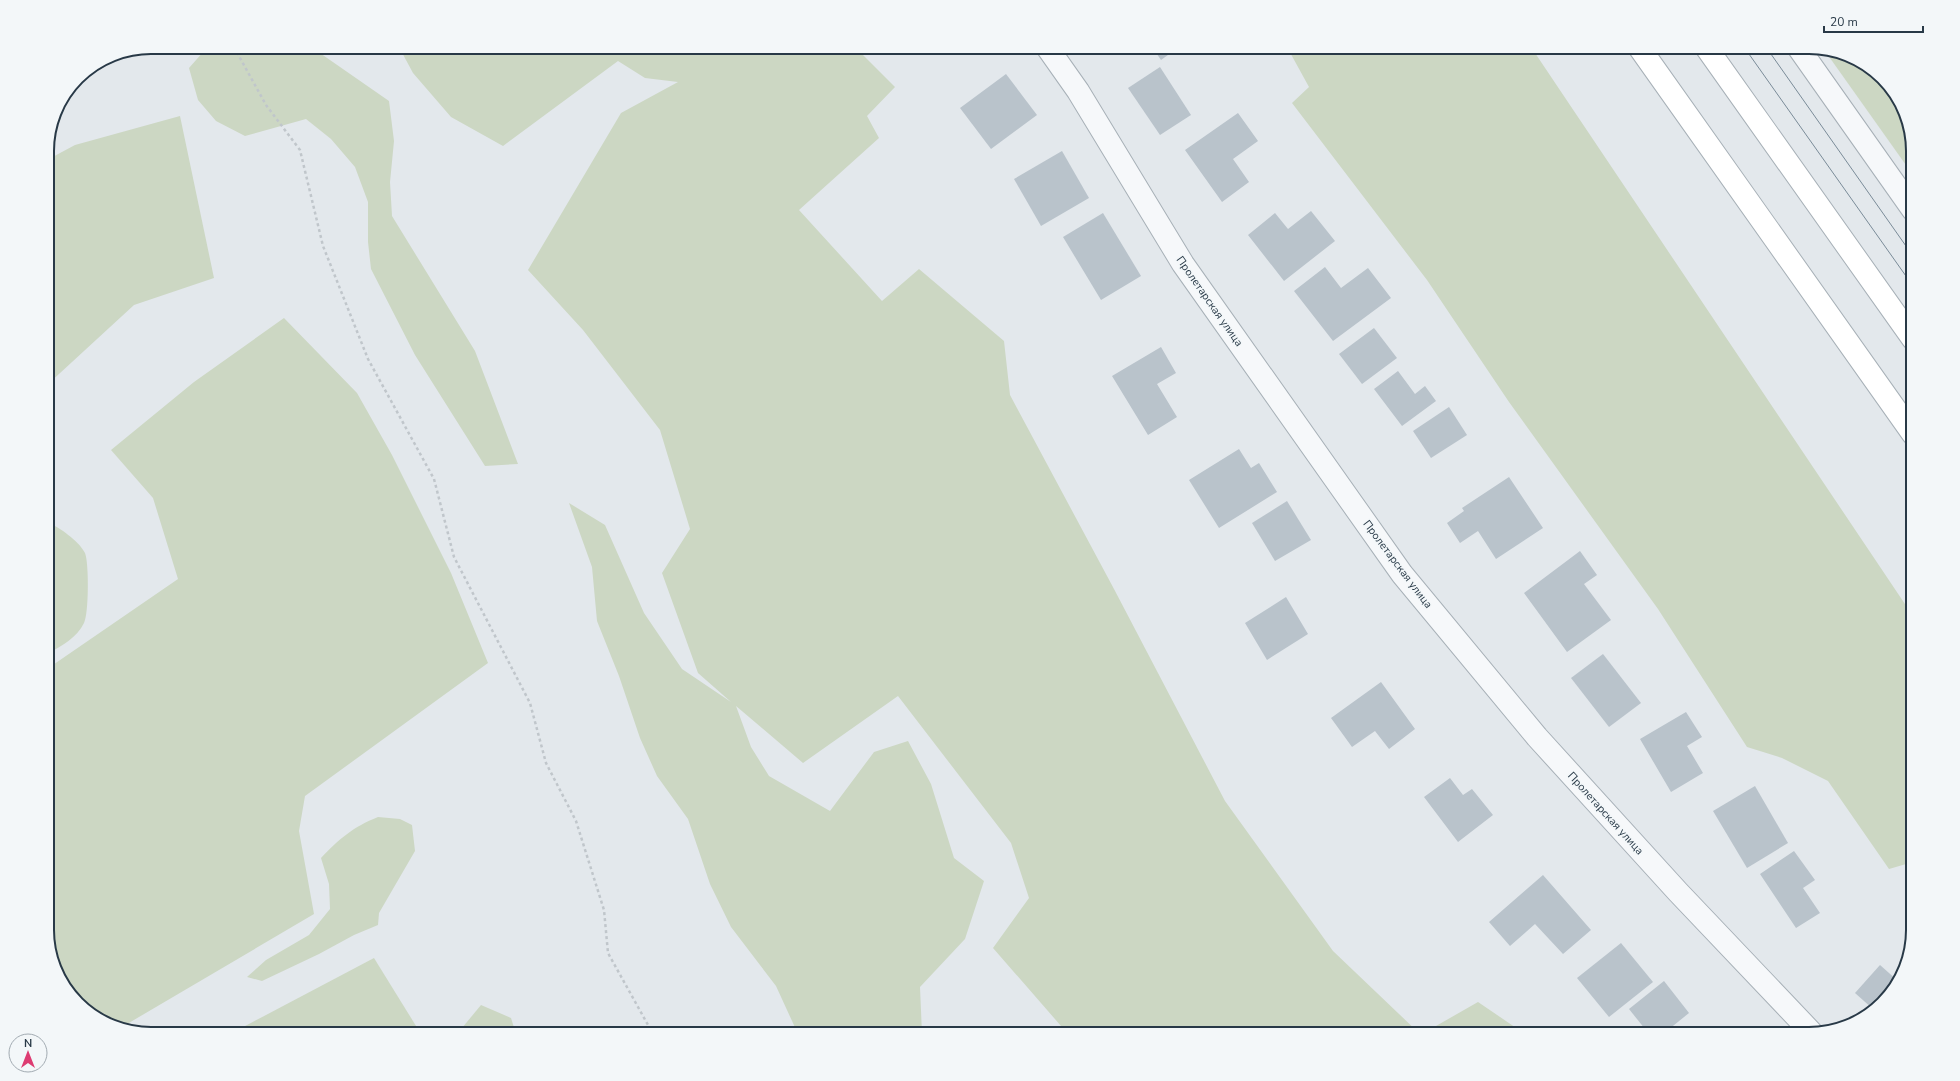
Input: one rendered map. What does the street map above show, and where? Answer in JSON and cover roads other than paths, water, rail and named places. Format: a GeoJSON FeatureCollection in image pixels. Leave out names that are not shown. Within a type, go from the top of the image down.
{"type":"FeatureCollection","features":[{"type":"Feature","properties":{"kind":"main road"},"geometry":{"type":"LineString","coordinates":[[1643,54],[1906,424]]}},
{"type":"Feature","properties":{"kind":"main road"},"geometry":{"type":"LineString","coordinates":[[1711,54],[1906,329]]}},
{"type":"Feature","properties":{"kind":"street","name":"Пролетарская улица"},"geometry":{"type":"LineString","coordinates":[[1052,54],[1078,91],[1183,264],[1402,574],[1537,737],[1678,892],[1806,1027]]}},
{"type":"Feature","properties":{"kind":"street"},"geometry":{"type":"LineString","coordinates":[[1803,54],[1906,200]]}},
{"type":"Feature","properties":{"kind":"tram line"},"geometry":{"type":"LineString","coordinates":[[1749,54],[1906,276]]}},
{"type":"Feature","properties":{"kind":"tram line"},"geometry":{"type":"LineString","coordinates":[[1771,54],[1906,246]]}}]}
